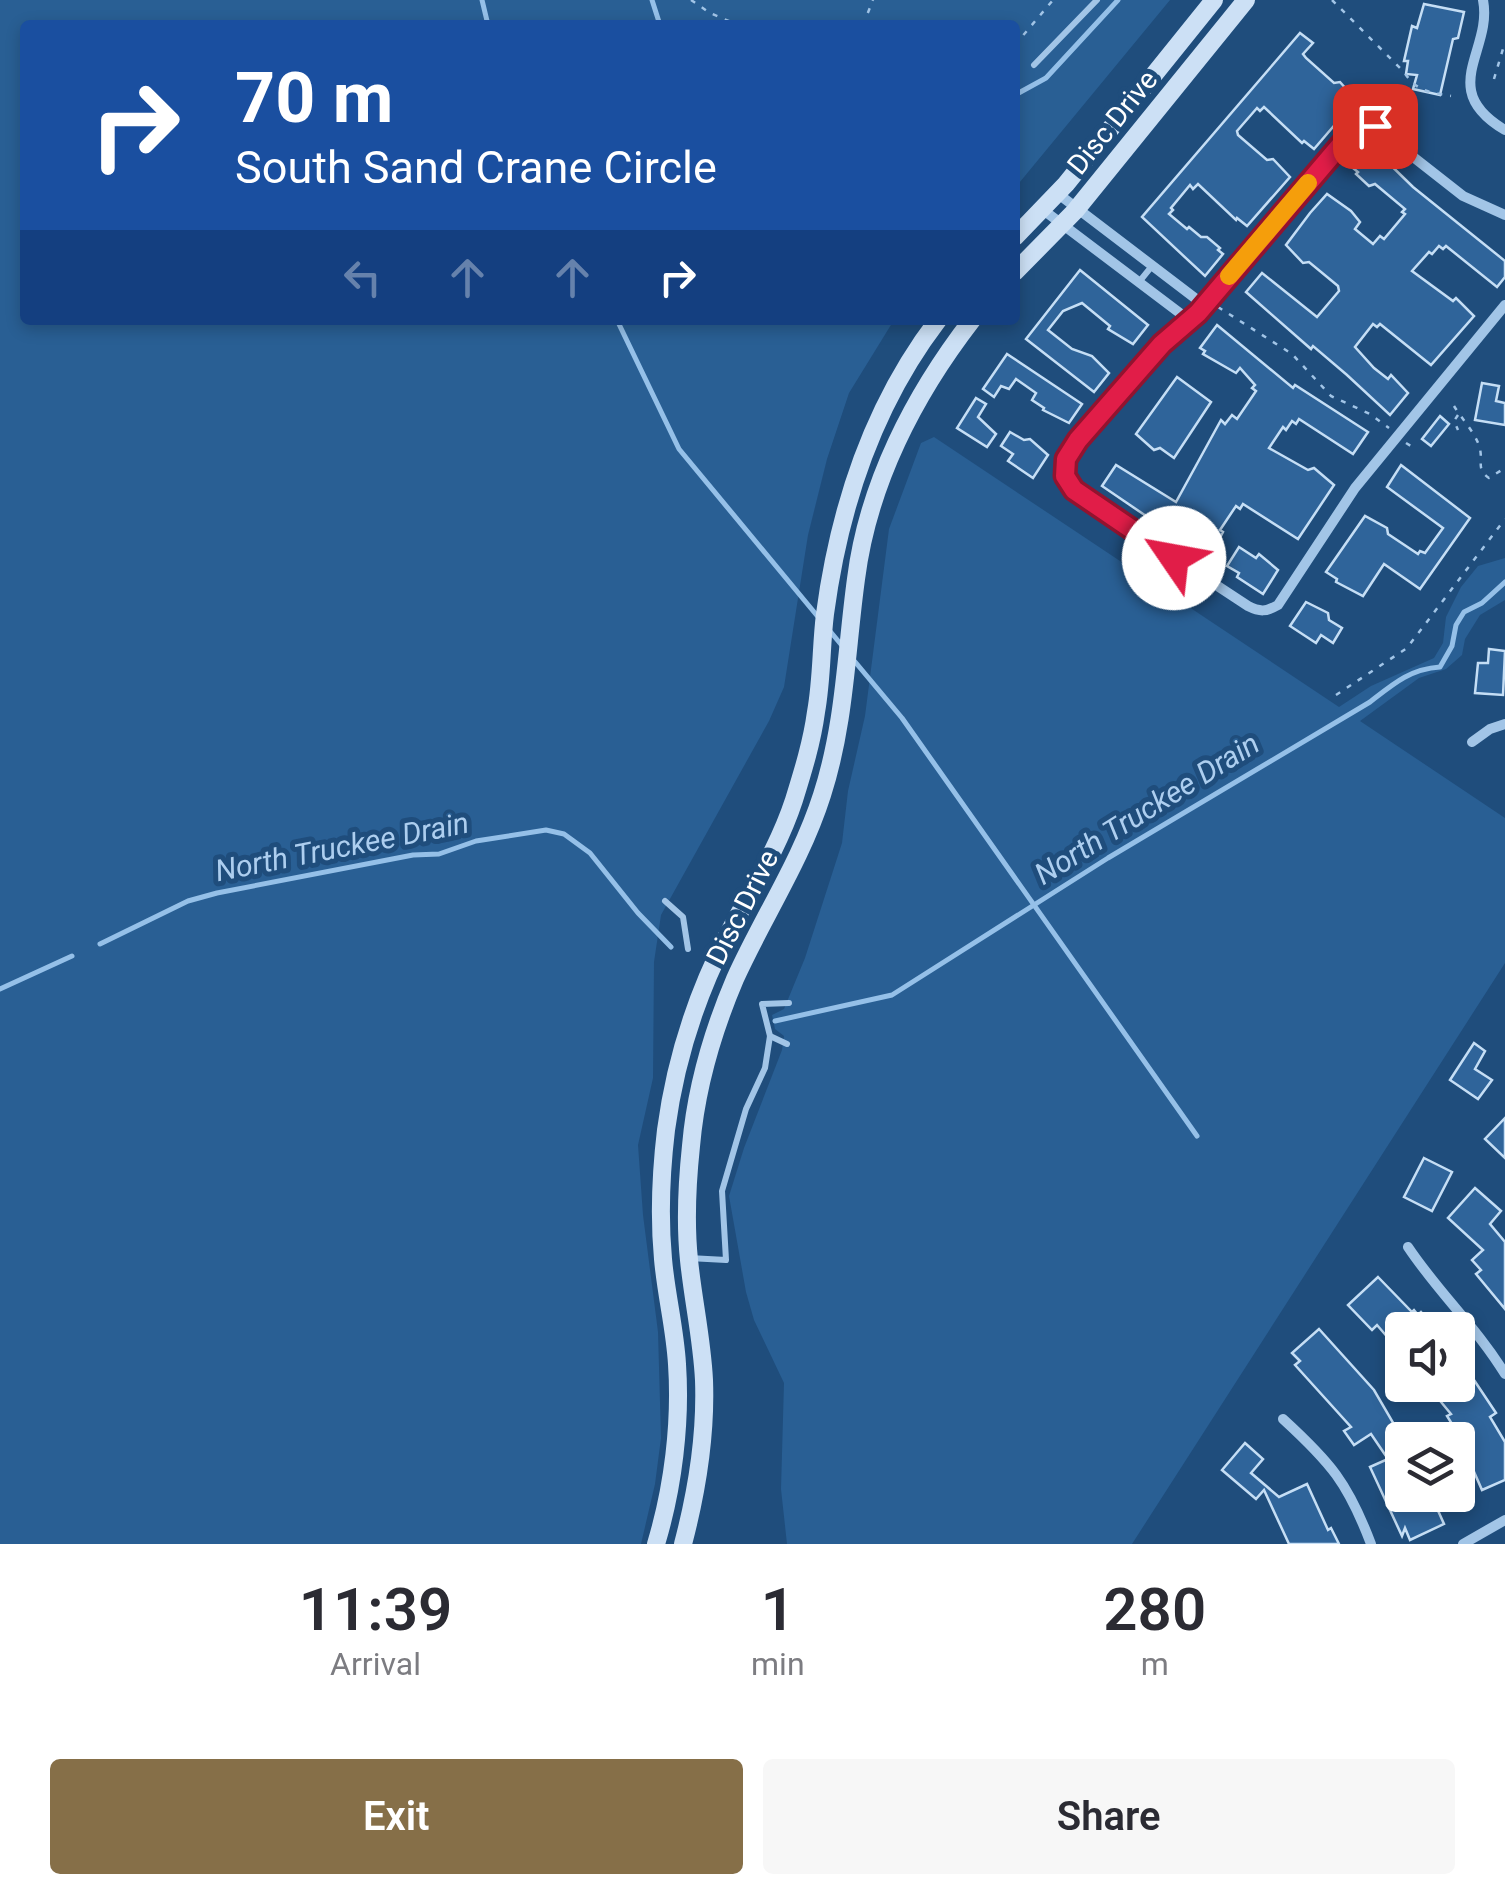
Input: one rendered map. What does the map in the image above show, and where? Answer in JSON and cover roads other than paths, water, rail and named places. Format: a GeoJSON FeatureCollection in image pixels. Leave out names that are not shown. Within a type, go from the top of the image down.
{"type":"FeatureCollection","features":[{"type":"Feature","properties":{"kind":"main road","name":"Disc Drive"},"geometry":{"type":"LineString","coordinates":[[1020,232],[1057,193],[1214,0]]}},
{"type":"Feature","properties":{"kind":"main road","name":"Disc Drive"},"geometry":{"type":"LineString","coordinates":[[1020,267],[1078,208],[1246,0]]}},
{"type":"Feature","properties":{"kind":"main road","name":"Disc Drive"},"geometry":{"type":"LineString","coordinates":[[656,1544],[676,1426],[677,1363],[663,1258],[661,1196],[673,1087],[712,968],[780,838],[804,768],[816,713],[835,557],[859,466],[902,374],[935,325]]}},
{"type":"Feature","properties":{"kind":"main road","name":"Disc Drive"},"geometry":{"type":"LineString","coordinates":[[683,1544],[696,1485],[704,1380],[689,1258],[689,1162],[705,1061],[735,980],[799,857],[822,794],[844,704],[862,543],[888,464],[931,377],[968,325]]}},
{"type":"Feature","properties":{"kind":"street"},"geometry":{"type":"LineString","coordinates":[[1483,0],[1482,25],[1470,63],[1473,96],[1482,117],[1505,130]]}},
{"type":"Feature","properties":{"kind":"street"},"geometry":{"type":"LineString","coordinates":[[1505,214],[1484,207],[1452,187],[1375,126],[1358,130],[1344,141],[1206,303],[1162,344],[1078,440],[1066,459],[1065,476],[1074,490],[1259,612],[1278,605],[1355,488],[1505,305]]}},
{"type":"Feature","properties":{"kind":"street"},"geometry":{"type":"LineString","coordinates":[[1057,193],[1206,303]]}},
{"type":"Feature","properties":{"kind":"street"},"geometry":{"type":"LineString","coordinates":[[1042,210],[1189,320]]}},
{"type":"Feature","properties":{"kind":"street"},"geometry":{"type":"LineString","coordinates":[[1472,742],[1505,724]]}},
{"type":"Feature","properties":{"kind":"street"},"geometry":{"type":"LineString","coordinates":[[1408,1248],[1431,1281],[1483,1338],[1505,1374]]}},
{"type":"Feature","properties":{"kind":"street"},"geometry":{"type":"LineString","coordinates":[[1283,1419],[1324,1457],[1354,1499],[1371,1544]]}},
{"type":"Feature","properties":{"kind":"street"},"geometry":{"type":"LineString","coordinates":[[1463,1544],[1505,1520]]}},
{"type":"Feature","properties":{"kind":"lane"},"geometry":{"type":"LineString","coordinates":[[1034,64],[1097,0]]}},
{"type":"Feature","properties":{"kind":"lane"},"geometry":{"type":"LineString","coordinates":[[1139,282],[1152,266]]}},
{"type":"Feature","properties":{"kind":"lane"},"geometry":{"type":"LineString","coordinates":[[665,901],[683,917],[688,949]]}},
{"type":"Feature","properties":{"kind":"lane"},"geometry":{"type":"LineString","coordinates":[[689,1258],[726,1260],[722,1191],[746,1109],[765,1068],[770,1036],[762,1004],[789,1002]]}},
{"type":"Feature","properties":{"kind":"lane"},"geometry":{"type":"LineString","coordinates":[[770,1036],[786,1044]]}},
{"type":"Feature","properties":{"kind":"waterway"},"geometry":{"type":"LineString","coordinates":[[482,0],[487,20]]}},
{"type":"Feature","properties":{"kind":"waterway"},"geometry":{"type":"LineString","coordinates":[[652,0],[658,20]]}},
{"type":"Feature","properties":{"kind":"waterway"},"geometry":{"type":"LineString","coordinates":[[1020,92],[1046,78],[1118,0]]}},
{"type":"Feature","properties":{"kind":"waterway"},"geometry":{"type":"LineString","coordinates":[[619,325],[679,449],[819,618]]}},
{"type":"Feature","properties":{"kind":"waterway","name":"North Truckee Drain"},"geometry":{"type":"LineString","coordinates":[[775,1021],[892,995],[1402,679],[1440,667],[1464,612],[1482,603],[1505,582]]}},
{"type":"Feature","properties":{"kind":"waterway"},"geometry":{"type":"LineString","coordinates":[[829,630],[844,648]]}},
{"type":"Feature","properties":{"kind":"waterway"},"geometry":{"type":"LineString","coordinates":[[851,657],[902,718],[1197,1136]]}},
{"type":"Feature","properties":{"kind":"waterway","name":"North Truckee Drain"},"geometry":{"type":"LineString","coordinates":[[100,944],[188,901],[217,893],[413,855],[439,854],[476,841],[546,830],[564,834],[590,853],[671,947]]}},
{"type":"Feature","properties":{"kind":"waterway","name":"North Truckee Drain"},"geometry":{"type":"LineString","coordinates":[[0,989],[72,956]]}}]}
